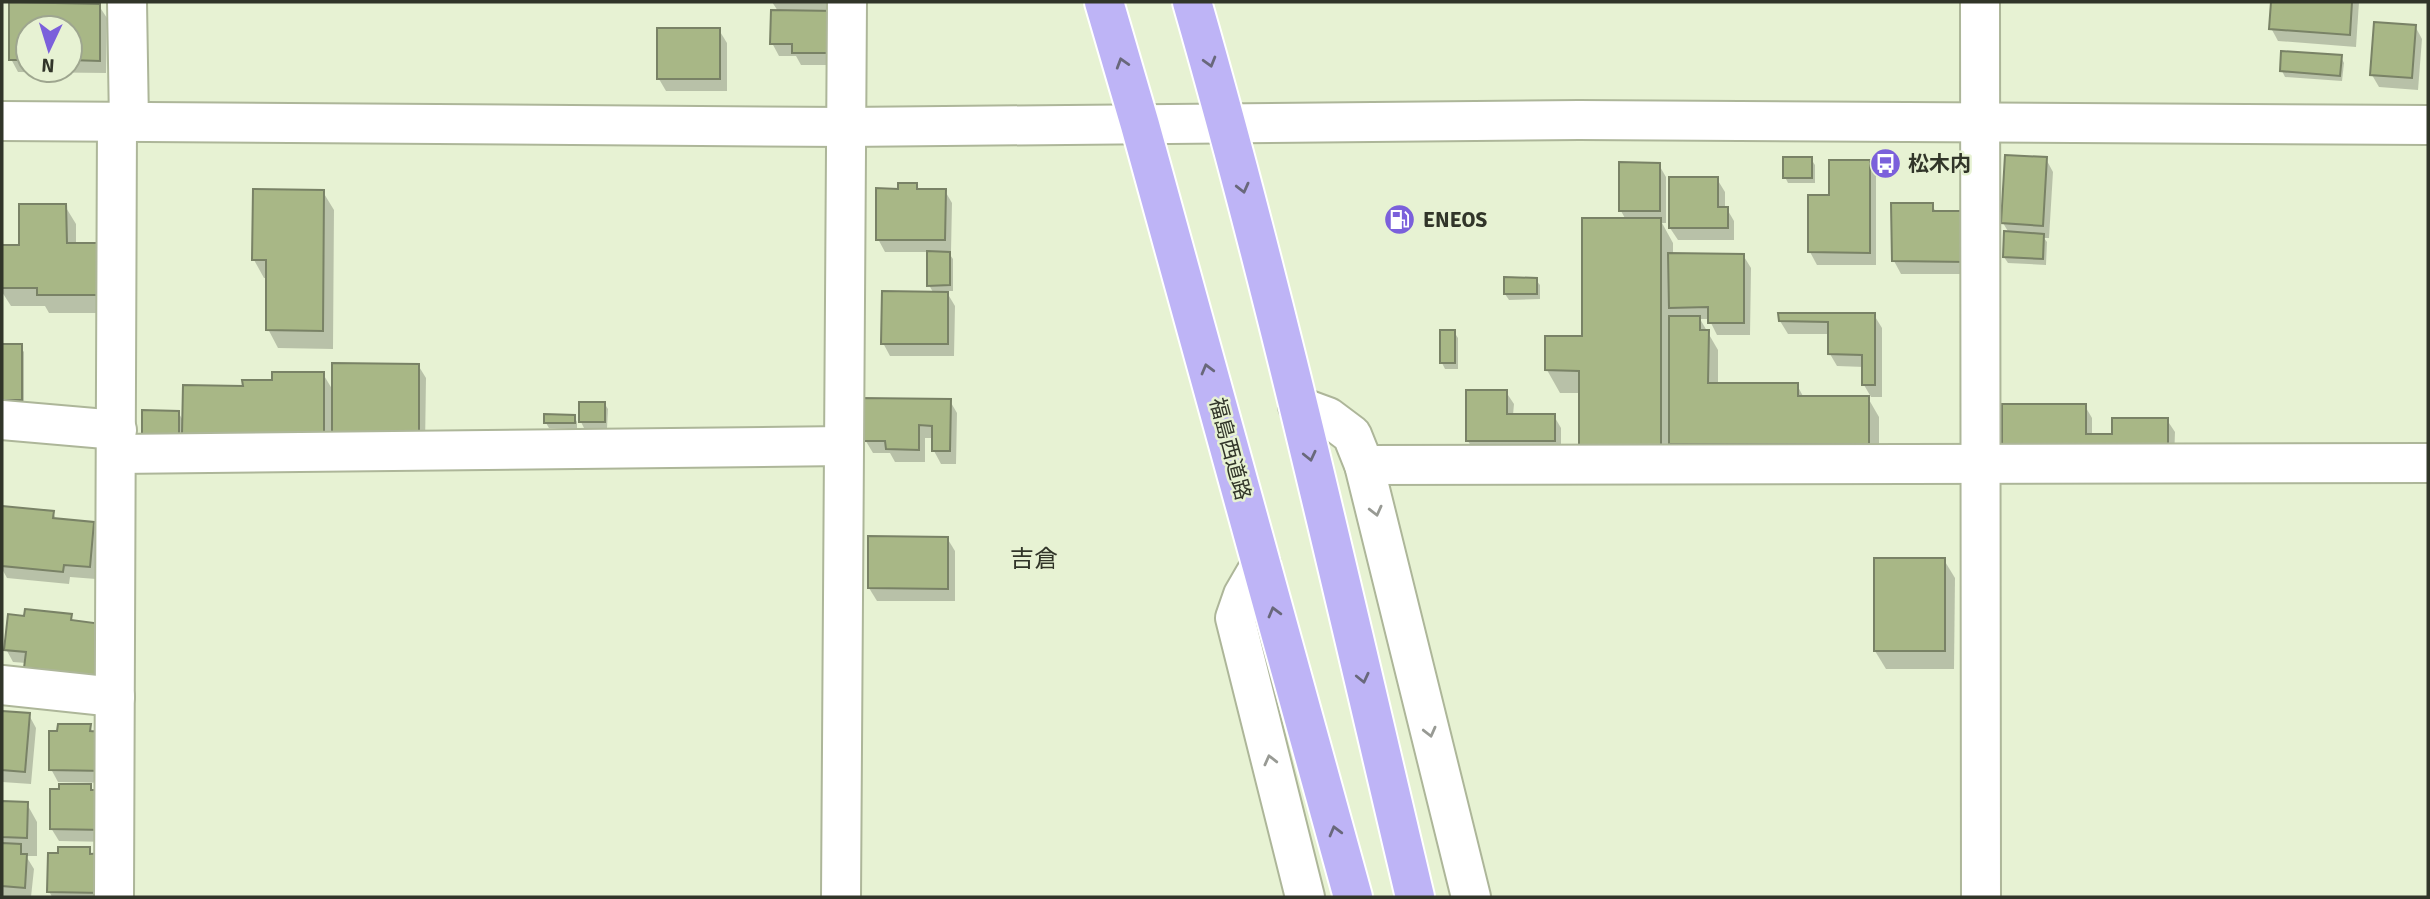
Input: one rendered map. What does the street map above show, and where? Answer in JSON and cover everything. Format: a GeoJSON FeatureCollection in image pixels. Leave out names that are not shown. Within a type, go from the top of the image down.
{"type":"FeatureCollection","features":[{"type":"Feature","properties":{"kind":"highway","name":"福島西道路"},"geometry":{"type":"LineString","coordinates":[[1104,2],[1353,897]]}},
{"type":"Feature","properties":{"kind":"highway"},"geometry":{"type":"LineString","coordinates":[[1192,2],[1227,122],[1298,406],[1415,897]]}},
{"type":"Feature","properties":{"kind":"street"},"geometry":{"type":"LineString","coordinates":[[114,897],[117,442],[127,2]]}},
{"type":"Feature","properties":{"kind":"street"},"geometry":{"type":"LineString","coordinates":[[841,897],[847,2]]}},
{"type":"Feature","properties":{"kind":"street"},"geometry":{"type":"LineString","coordinates":[[1980,2],[1978,123],[1981,897]]}},
{"type":"Feature","properties":{"kind":"street"},"geometry":{"type":"LineString","coordinates":[[2,121],[846,127],[1579,120],[2428,125]]}},
{"type":"Feature","properties":{"kind":"street"},"geometry":{"type":"LineString","coordinates":[[1298,406],[1328,417],[1352,435],[1364,465],[1471,897]]}},
{"type":"Feature","properties":{"kind":"street"},"geometry":{"type":"LineString","coordinates":[[2,420],[117,442],[844,446]]}},
{"type":"Feature","properties":{"kind":"street"},"geometry":{"type":"LineString","coordinates":[[1364,465],[2428,463]]}},
{"type":"Feature","properties":{"kind":"street"},"geometry":{"type":"LineString","coordinates":[[1261,564],[1243,595],[1235,618],[1305,897]]}},
{"type":"Feature","properties":{"kind":"street"},"geometry":{"type":"LineString","coordinates":[[2,685],[115,698]]}},
{"type":"Feature","properties":{"kind":"building"},"geometry":{"type":"Polygon","coordinates":[[[9,2],[100,4],[100,61],[84,60],[84,14],[14,14],[14,60],[9,60],[9,2]]]}},
{"type":"Feature","properties":{"kind":"building"},"geometry":{"type":"Polygon","coordinates":[[[2271,2],[2352,2],[2350,35],[2269,29],[2271,2]]]}},
{"type":"Feature","properties":{"kind":"building"},"geometry":{"type":"Polygon","coordinates":[[[771,10],[836,11],[835,53],[792,53],[792,44],[770,44],[771,10]]]}},
{"type":"Feature","properties":{"kind":"building"},"geometry":{"type":"Polygon","coordinates":[[[2374,22],[2416,25],[2412,78],[2370,75],[2374,22]]]}},
{"type":"Feature","properties":{"kind":"building"},"geometry":{"type":"Polygon","coordinates":[[[657,28],[720,28],[720,79],[657,79],[657,28]]]}},
{"type":"Feature","properties":{"kind":"building"},"geometry":{"type":"Polygon","coordinates":[[[2281,51],[2342,55],[2340,76],[2280,71],[2281,51]]]}},
{"type":"Feature","properties":{"kind":"building"},"geometry":{"type":"Polygon","coordinates":[[[2005,155],[2047,157],[2043,226],[2001,223],[2005,155]]]}},
{"type":"Feature","properties":{"kind":"building"},"geometry":{"type":"Polygon","coordinates":[[[1783,157],[1812,157],[1812,178],[1783,178],[1783,157]]]}},
{"type":"Feature","properties":{"kind":"building"},"geometry":{"type":"Polygon","coordinates":[[[1829,160],[1870,160],[1870,253],[1808,252],[1808,195],[1829,195],[1829,160]]]}},
{"type":"Feature","properties":{"kind":"building"},"geometry":{"type":"Polygon","coordinates":[[[1619,162],[1660,163],[1660,211],[1619,211],[1619,162]]]}},
{"type":"Feature","properties":{"kind":"building"},"geometry":{"type":"Polygon","coordinates":[[[1669,177],[1718,177],[1718,207],[1728,207],[1728,228],[1669,228],[1669,177]]]}},
{"type":"Feature","properties":{"kind":"building"},"geometry":{"type":"Polygon","coordinates":[[[898,183],[917,183],[917,189],[946,189],[945,240],[876,240],[876,188],[898,189],[898,183]]]}},
{"type":"Feature","properties":{"kind":"building"},"geometry":{"type":"Polygon","coordinates":[[[253,189],[324,190],[323,331],[266,330],[266,260],[252,260],[253,189]]]}},
{"type":"Feature","properties":{"kind":"building"},"geometry":{"type":"Polygon","coordinates":[[[1891,203],[1933,203],[1933,211],[1968,211],[1968,262],[1892,261],[1891,203]]]}},
{"type":"Feature","properties":{"kind":"building"},"geometry":{"type":"Polygon","coordinates":[[[19,204],[66,204],[67,243],[103,243],[103,295],[37,295],[37,288],[2,288],[2,245],[19,245],[19,204]]]}},
{"type":"Feature","properties":{"kind":"building"},"geometry":{"type":"Polygon","coordinates":[[[1582,218],[1661,218],[1661,448],[1579,448],[1579,371],[1545,370],[1545,336],[1582,336],[1582,218]]]}},
{"type":"Feature","properties":{"kind":"building"},"geometry":{"type":"Polygon","coordinates":[[[2004,231],[2044,234],[2043,259],[2003,257],[2004,231]]]}},
{"type":"Feature","properties":{"kind":"building"},"geometry":{"type":"Polygon","coordinates":[[[927,251],[950,252],[950,285],[927,286],[927,251]]]}},
{"type":"Feature","properties":{"kind":"building"},"geometry":{"type":"Polygon","coordinates":[[[1668,253],[1744,254],[1744,323],[1708,323],[1708,307],[1669,308],[1668,253]]]}},
{"type":"Feature","properties":{"kind":"building"},"geometry":{"type":"Polygon","coordinates":[[[1504,277],[1537,278],[1537,294],[1504,294],[1504,277]]]}},
{"type":"Feature","properties":{"kind":"building"},"geometry":{"type":"Polygon","coordinates":[[[882,291],[948,292],[948,344],[881,344],[882,291]]]}},
{"type":"Feature","properties":{"kind":"building"},"geometry":{"type":"Polygon","coordinates":[[[1778,313],[1875,313],[1875,385],[1862,385],[1862,355],[1828,354],[1828,322],[1779,321],[1778,313]]]}},
{"type":"Feature","properties":{"kind":"building"},"geometry":{"type":"Polygon","coordinates":[[[1669,316],[1700,316],[1700,330],[1709,330],[1708,383],[1798,383],[1798,396],[1869,396],[1869,444],[1669,444],[1669,316]]]}},
{"type":"Feature","properties":{"kind":"building"},"geometry":{"type":"Polygon","coordinates":[[[1440,330],[1455,330],[1455,363],[1440,363],[1440,330]]]}},
{"type":"Feature","properties":{"kind":"building"},"geometry":{"type":"Polygon","coordinates":[[[2,344],[22,344],[22,400],[2,400],[2,344]]]}},
{"type":"Feature","properties":{"kind":"building"},"geometry":{"type":"Polygon","coordinates":[[[332,363],[419,364],[419,435],[332,434],[332,363]]]}},
{"type":"Feature","properties":{"kind":"building"},"geometry":{"type":"Polygon","coordinates":[[[272,372],[324,372],[324,436],[182,434],[183,385],[243,386],[242,380],[272,380],[272,372]]]}},
{"type":"Feature","properties":{"kind":"building"},"geometry":{"type":"Polygon","coordinates":[[[1466,390],[1507,390],[1507,414],[1555,414],[1555,441],[1466,441],[1466,390]]]}},
{"type":"Feature","properties":{"kind":"building"},"geometry":{"type":"Polygon","coordinates":[[[860,398],[951,399],[950,451],[932,451],[932,426],[919,425],[919,450],[886,449],[885,441],[864,441],[864,433],[860,433],[860,398]]]}},
{"type":"Feature","properties":{"kind":"building"},"geometry":{"type":"Polygon","coordinates":[[[579,402],[605,402],[605,422],[579,422],[579,402]]]}},
{"type":"Feature","properties":{"kind":"building"},"geometry":{"type":"Polygon","coordinates":[[[2002,404],[2086,404],[2086,434],[2112,434],[2112,418],[2168,418],[2168,450],[2002,449],[2002,404]]]}},
{"type":"Feature","properties":{"kind":"building"},"geometry":{"type":"Polygon","coordinates":[[[142,410],[179,411],[179,434],[142,434],[142,410]]]}},
{"type":"Feature","properties":{"kind":"building"},"geometry":{"type":"Polygon","coordinates":[[[544,414],[575,415],[575,423],[544,423],[544,414]]]}},
{"type":"Feature","properties":{"kind":"building"},"geometry":{"type":"Polygon","coordinates":[[[2,506],[54,511],[53,518],[94,522],[90,567],[64,565],[63,572],[2,566],[2,506]]]}},
{"type":"Feature","properties":{"kind":"building"},"geometry":{"type":"Polygon","coordinates":[[[868,536],[948,537],[948,589],[868,588],[868,536]]]}},
{"type":"Feature","properties":{"kind":"building"},"geometry":{"type":"Polygon","coordinates":[[[1874,558],[1945,558],[1945,651],[1874,651],[1874,558]]]}},
{"type":"Feature","properties":{"kind":"building"},"geometry":{"type":"Polygon","coordinates":[[[25,609],[72,614],[71,620],[102,624],[96,679],[37,673],[38,669],[24,668],[26,652],[4,650],[8,614],[24,616],[25,609]]]}},
{"type":"Feature","properties":{"kind":"building"},"geometry":{"type":"Polygon","coordinates":[[[2,711],[30,713],[25,772],[2,770],[2,711]]]}},
{"type":"Feature","properties":{"kind":"building"},"geometry":{"type":"Polygon","coordinates":[[[58,724],[91,724],[90,731],[105,732],[105,771],[49,770],[49,731],[57,731],[58,724]]]}},
{"type":"Feature","properties":{"kind":"building"},"geometry":{"type":"Polygon","coordinates":[[[59,784],[91,784],[91,790],[104,790],[104,830],[50,829],[50,789],[59,789],[59,784]]]}},
{"type":"Feature","properties":{"kind":"building"},"geometry":{"type":"Polygon","coordinates":[[[2,801],[28,802],[27,838],[2,837],[2,801]]]}},
{"type":"Feature","properties":{"kind":"building"},"geometry":{"type":"Polygon","coordinates":[[[2,843],[21,844],[21,854],[27,854],[25,888],[2,886],[2,843]]]}},
{"type":"Feature","properties":{"kind":"building"},"geometry":{"type":"Polygon","coordinates":[[[58,847],[90,847],[90,854],[104,853],[103,893],[47,892],[48,853],[58,853],[58,847]]]}},
{"type":"Feature","properties":{"kind":"place","name":"松木内"},"geometry":{"type":"Point","coordinates":[1885,164]}},
{"type":"Feature","properties":{"kind":"place","name":"ENEOS"},"geometry":{"type":"Point","coordinates":[1400,220]}},
{"type":"Feature","properties":{"kind":"district","name":"吉倉"},"geometry":{"type":"Point","coordinates":[1034,559]}}]}
